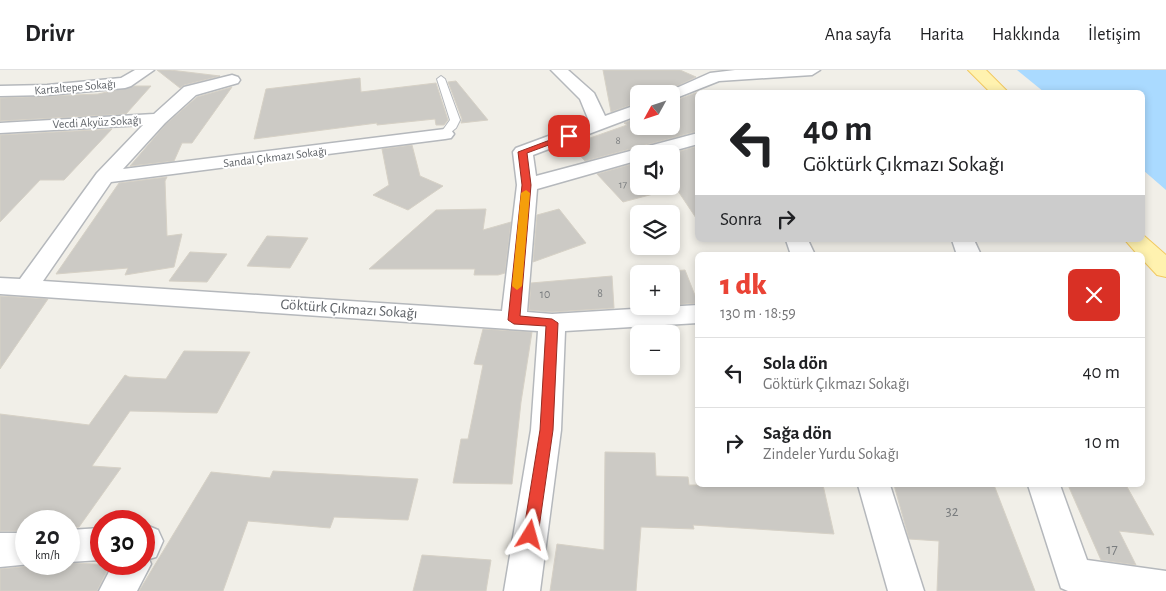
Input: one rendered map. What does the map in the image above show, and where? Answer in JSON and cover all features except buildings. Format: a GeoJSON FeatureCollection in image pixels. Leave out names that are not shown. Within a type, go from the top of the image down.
{"type":"FeatureCollection","features":[{"type":"Feature","properties":{"kind":"main road"},"geometry":{"type":"LineString","coordinates":[[976,70],[997,90]]}},
{"type":"Feature","properties":{"kind":"main road"},"geometry":{"type":"LineString","coordinates":[[1145,228],[1166,247]]}},
{"type":"Feature","properties":{"kind":"main road"},"geometry":{"type":"LineString","coordinates":[[1139,242],[1166,269]]}},
{"type":"Feature","properties":{"kind":"street","name":"Kartaltepe Sokağı"},"geometry":{"type":"LineString","coordinates":[[3,83],[47,90],[125,83],[146,70]]}},
{"type":"Feature","properties":{"kind":"street"},"geometry":{"type":"LineString","coordinates":[[559,70],[588,98],[600,125]]}},
{"type":"Feature","properties":{"kind":"street"},"geometry":{"type":"LineString","coordinates":[[680,91],[716,76],[812,70]]}},
{"type":"Feature","properties":{"kind":"street"},"geometry":{"type":"LineString","coordinates":[[159,119],[190,91],[232,80]]}},
{"type":"Feature","properties":{"kind":"street"},"geometry":{"type":"LineString","coordinates":[[514,320],[527,185],[522,152],[630,113]]}},
{"type":"Feature","properties":{"kind":"street","name":"Vecdi Akyüz Sokağı"},"geometry":{"type":"LineString","coordinates":[[0,128],[159,119]]}},
{"type":"Feature","properties":{"kind":"street","name":"Vecdi Akyüz Sokağı"},"geometry":{"type":"LineString","coordinates":[[26,288],[104,177],[159,119]]}},
{"type":"Feature","properties":{"kind":"street","name":"Sandal Çıkmazı Sokağı"},"geometry":{"type":"LineString","coordinates":[[104,177],[445,134]]}},
{"type":"Feature","properties":{"kind":"street"},"geometry":{"type":"LineString","coordinates":[[674,145],[695,140]]}},
{"type":"Feature","properties":{"kind":"street"},"geometry":{"type":"LineString","coordinates":[[527,185],[630,157]]}},
{"type":"Feature","properties":{"kind":"street","name":"Göktürk Çıkmazı Sokağı"},"geometry":{"type":"LineString","coordinates":[[0,286],[552,323],[695,314]]}},
{"type":"Feature","properties":{"kind":"street"},"geometry":{"type":"LineString","coordinates":[[522,591],[546,430],[552,323]]}},
{"type":"Feature","properties":{"kind":"street"},"geometry":{"type":"LineString","coordinates":[[875,487],[906,591]]}},
{"type":"Feature","properties":{"kind":"street"},"geometry":{"type":"LineString","coordinates":[[1045,487],[1074,576],[1166,589]]}},
{"type":"Feature","properties":{"kind":"street"},"geometry":{"type":"LineString","coordinates":[[0,550],[15,549]]}},
{"type":"Feature","properties":{"kind":"street"},"geometry":{"type":"LineString","coordinates":[[117,591],[126,575]]}},
{"type":"Feature","properties":{"kind":"lane"},"geometry":{"type":"LineString","coordinates":[[441,79],[455,120],[453,126],[445,134]]}},
{"type":"Feature","properties":{"kind":"water"},"geometry":{"type":"Polygon","coordinates":[[[1017,70],[1166,70],[1166,190],[1145,172],[1145,90],[1042,90],[1017,70]]]}},
{"type":"Feature","properties":{"kind":"slow traffic"},"geometry":{"type":"LineString","coordinates":[[517,286],[526,193]]}},
{"type":"Feature","properties":{"kind":"route"},"geometry":{"type":"LineString","coordinates":[[530,535],[546,430],[552,323],[514,320],[527,185],[522,152],[569,136]]}}]}
